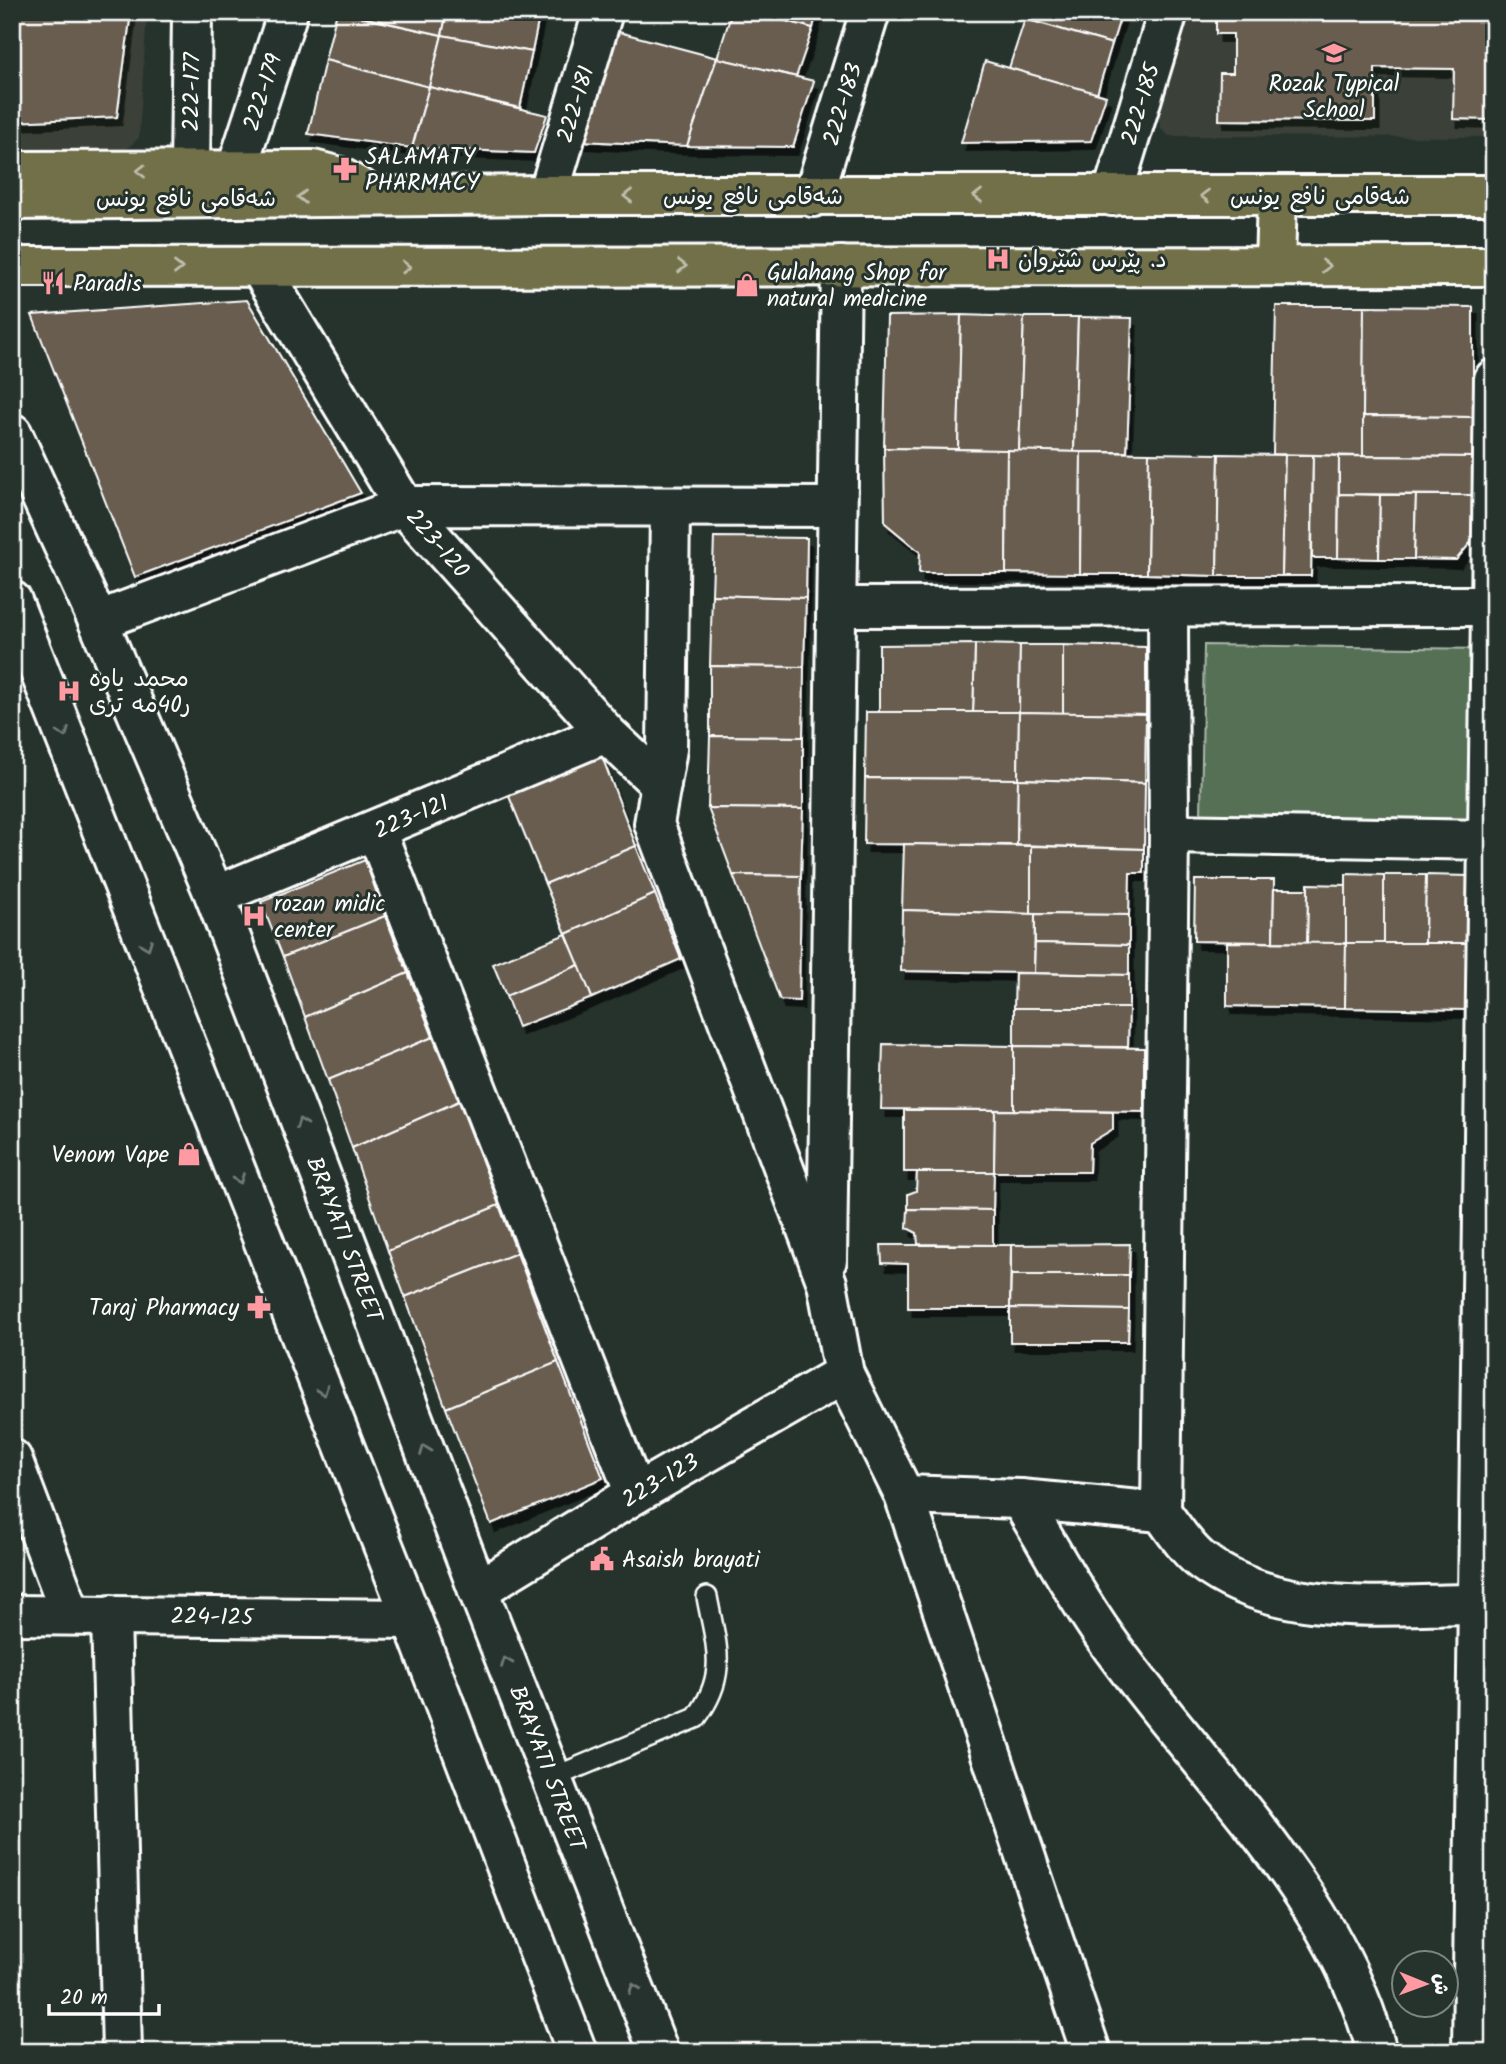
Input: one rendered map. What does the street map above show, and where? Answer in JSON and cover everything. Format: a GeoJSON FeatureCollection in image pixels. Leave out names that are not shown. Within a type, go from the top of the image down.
{"type":"FeatureCollection","features":[{"type":"Feature","properties":{"kind":"main road"},"geometry":{"type":"LineString","coordinates":[[12,171],[326,172],[374,197]]}},
{"type":"Feature","properties":{"kind":"main road","name":"شەقامی نافع یونس"},"geometry":{"type":"LineString","coordinates":[[12,200],[548,195],[1494,195]]}},
{"type":"Feature","properties":{"kind":"main road"},"geometry":{"type":"LineString","coordinates":[[1275,266],[1276,196]]}},
{"type":"Feature","properties":{"kind":"main road"},"geometry":{"type":"LineString","coordinates":[[12,267],[1494,266]]}},
{"type":"Feature","properties":{"kind":"street","name":"222-177"},"geometry":{"type":"LineString","coordinates":[[190,171],[192,12]]}},
{"type":"Feature","properties":{"kind":"street","name":"222-179"},"geometry":{"type":"LineString","coordinates":[[236,171],[288,12]]}},
{"type":"Feature","properties":{"kind":"street","name":"222-181"},"geometry":{"type":"LineString","coordinates":[[548,195],[603,12]]}},
{"type":"Feature","properties":{"kind":"street","name":"222-183"},"geometry":{"type":"LineString","coordinates":[[813,197],[870,12]]}},
{"type":"Feature","properties":{"kind":"street","name":"222-185"},"geometry":{"type":"LineString","coordinates":[[1112,196],[1168,12]]}},
{"type":"Feature","properties":{"kind":"street"},"geometry":{"type":"LineString","coordinates":[[827,1283],[841,266]]}},
{"type":"Feature","properties":{"kind":"street","name":"223-120"},"geometry":{"type":"LineString","coordinates":[[260,268],[404,506],[607,733],[661,785]]}},
{"type":"Feature","properties":{"kind":"street"},"geometry":{"type":"LineString","coordinates":[[1472,2052],[1485,1751],[1477,1604],[1488,1259],[1487,840],[1494,379]]}},
{"type":"Feature","properties":{"kind":"street","name":"BRAYATI STREET"},"geometry":{"type":"LineString","coordinates":[[12,433],[99,621],[215,897],[478,1590],[659,2052]]}},
{"type":"Feature","properties":{"kind":"street"},"geometry":{"type":"LineString","coordinates":[[99,621],[404,506],[670,509],[837,507]]}},
{"type":"Feature","properties":{"kind":"street"},"geometry":{"type":"LineString","coordinates":[[670,509],[667,749],[654,824],[827,1283],[844,1374],[904,1495],[1091,2052]]}},
{"type":"Feature","properties":{"kind":"street"},"geometry":{"type":"LineString","coordinates":[[12,601],[412,1619],[577,2052]]}},
{"type":"Feature","properties":{"kind":"street"},"geometry":{"type":"LineString","coordinates":[[837,607],[1168,609],[1491,606]]}},
{"type":"Feature","properties":{"kind":"street"},"geometry":{"type":"LineString","coordinates":[[1168,609],[1169,834],[1161,1511],[1200,1560],[1255,1590],[1327,1604],[1477,1604]]}},
{"type":"Feature","properties":{"kind":"street","name":"223-121"},"geometry":{"type":"LineString","coordinates":[[215,897],[607,733]]}},
{"type":"Feature","properties":{"kind":"street"},"geometry":{"type":"LineString","coordinates":[[376,831],[635,1494]]}},
{"type":"Feature","properties":{"kind":"street"},"geometry":{"type":"LineString","coordinates":[[1169,834],[1487,840]]}},
{"type":"Feature","properties":{"kind":"street","name":"223-123"},"geometry":{"type":"LineString","coordinates":[[478,1590],[635,1494],[844,1374]]}},
{"type":"Feature","properties":{"kind":"street"},"geometry":{"type":"LineString","coordinates":[[12,1460],[71,1615]]}},
{"type":"Feature","properties":{"kind":"street"},"geometry":{"type":"LineString","coordinates":[[904,1495],[1020,1499],[1161,1511]]}},
{"type":"Feature","properties":{"kind":"street"},"geometry":{"type":"LineString","coordinates":[[1020,1499],[1104,1636],[1236,1803],[1318,1915],[1347,1971],[1370,2025],[1377,2052]]}},
{"type":"Feature","properties":{"kind":"street","name":"224-125"},"geometry":{"type":"LineString","coordinates":[[12,1615],[412,1619]]}},
{"type":"Feature","properties":{"kind":"street"},"geometry":{"type":"LineString","coordinates":[[111,1615],[122,2052]]}},
{"type":"Feature","properties":{"kind":"lane"},"geometry":{"type":"LineString","coordinates":[[552,1778],[696,1718],[709,1700],[719,1668],[708,1597]]}},
{"type":"Feature","properties":{"kind":"shaded area"},"geometry":{"type":"Polygon","coordinates":[[[12,12],[147,12],[139,138],[113,161],[12,162],[12,12]]]}},
{"type":"Feature","properties":{"kind":"shaded area","name":"Rozak Typical School"},"geometry":{"type":"Polygon","coordinates":[[[1187,12],[1494,12],[1494,137],[1169,136],[1161,129],[1158,115],[1160,94],[1187,12]]]}},
{"type":"Feature","properties":{"kind":"green space"},"geometry":{"type":"Polygon","coordinates":[[[1204,645],[1484,649],[1480,820],[1201,815],[1204,645]]]}},
{"type":"Feature","properties":{"kind":"building"},"geometry":{"type":"Polygon","coordinates":[[[12,12],[131,12],[117,117],[12,122],[12,12]]]}},
{"type":"Feature","properties":{"kind":"building"},"geometry":{"type":"Polygon","coordinates":[[[337,12],[442,35],[429,87],[325,60],[337,12]]]}},
{"type":"Feature","properties":{"kind":"building"},"geometry":{"type":"Polygon","coordinates":[[[364,12],[447,12],[442,35],[362,17],[364,12]]]}},
{"type":"Feature","properties":{"kind":"building"},"geometry":{"type":"Polygon","coordinates":[[[447,12],[540,12],[532,52],[442,35],[447,12]]]}},
{"type":"Feature","properties":{"kind":"building"},"geometry":{"type":"Polygon","coordinates":[[[732,12],[752,12],[813,28],[796,77],[717,58],[732,12]]]}},
{"type":"Feature","properties":{"kind":"building"},"geometry":{"type":"Polygon","coordinates":[[[752,12],[817,12],[813,28],[752,12]]]}},
{"type":"Feature","properties":{"kind":"building"},"geometry":{"type":"Polygon","coordinates":[[[1027,12],[1122,12],[1112,44],[1025,19],[1027,12]]]}},
{"type":"Feature","properties":{"kind":"building","name":"Rozak Typical School"},"geometry":{"type":"Polygon","coordinates":[[[1216,12],[1494,12],[1494,120],[1453,119],[1454,69],[1375,68],[1375,121],[1219,120],[1220,73],[1233,73],[1233,34],[1216,34],[1216,12]]]}},
{"type":"Feature","properties":{"kind":"building"},"geometry":{"type":"Polygon","coordinates":[[[1025,19],[1112,44],[1097,94],[1009,68],[1025,19]]]}},
{"type":"Feature","properties":{"kind":"building"},"geometry":{"type":"Polygon","coordinates":[[[615,31],[717,58],[687,146],[580,141],[615,31]]]}},
{"type":"Feature","properties":{"kind":"building"},"geometry":{"type":"Polygon","coordinates":[[[442,35],[532,52],[520,108],[429,87],[442,35]]]}},
{"type":"Feature","properties":{"kind":"building"},"geometry":{"type":"Polygon","coordinates":[[[717,58],[814,81],[793,147],[687,146],[717,58]]]}},
{"type":"Feature","properties":{"kind":"building"},"geometry":{"type":"Polygon","coordinates":[[[325,60],[429,87],[412,148],[308,134],[325,60]]]}},
{"type":"Feature","properties":{"kind":"building"},"geometry":{"type":"Polygon","coordinates":[[[985,61],[1106,96],[1091,141],[961,143],[985,61]]]}},
{"type":"Feature","properties":{"kind":"building"},"geometry":{"type":"Polygon","coordinates":[[[429,87],[547,115],[534,153],[412,148],[429,87]]]}},
{"type":"Feature","properties":{"kind":"building"},"geometry":{"type":"Polygon","coordinates":[[[247,300],[361,493],[135,577],[32,315],[247,300]]]}},
{"type":"Feature","properties":{"kind":"building"},"geometry":{"type":"Polygon","coordinates":[[[1276,306],[1364,306],[1363,456],[1273,454],[1276,306]]]}},
{"type":"Feature","properties":{"kind":"building"},"geometry":{"type":"Polygon","coordinates":[[[1364,306],[1473,307],[1473,417],[1363,416],[1364,306]]]}},
{"type":"Feature","properties":{"kind":"building"},"geometry":{"type":"Polygon","coordinates":[[[961,315],[958,449],[884,448],[887,316],[961,315]]]}},
{"type":"Feature","properties":{"kind":"building"},"geometry":{"type":"Polygon","coordinates":[[[961,315],[1024,317],[1019,451],[958,449],[961,315]]]}},
{"type":"Feature","properties":{"kind":"building"},"geometry":{"type":"Polygon","coordinates":[[[1024,317],[1078,317],[1074,452],[1019,451],[1024,317]]]}},
{"type":"Feature","properties":{"kind":"building"},"geometry":{"type":"Polygon","coordinates":[[[1078,317],[1132,318],[1127,452],[1074,452],[1078,317]]]}},
{"type":"Feature","properties":{"kind":"building"},"geometry":{"type":"Polygon","coordinates":[[[1363,416],[1473,417],[1473,457],[1363,456],[1363,416]]]}},
{"type":"Feature","properties":{"kind":"building"},"geometry":{"type":"Polygon","coordinates":[[[884,448],[1007,450],[1006,573],[919,573],[920,552],[885,523],[884,448]]]}},
{"type":"Feature","properties":{"kind":"building"},"geometry":{"type":"Polygon","coordinates":[[[1007,450],[1081,452],[1080,574],[1006,573],[1007,450]]]}},
{"type":"Feature","properties":{"kind":"building"},"geometry":{"type":"Polygon","coordinates":[[[1081,452],[1149,453],[1147,574],[1080,574],[1081,452]]]}},
{"type":"Feature","properties":{"kind":"building"},"geometry":{"type":"Polygon","coordinates":[[[1149,453],[1219,454],[1217,576],[1147,574],[1149,453]]]}},
{"type":"Feature","properties":{"kind":"building"},"geometry":{"type":"Polygon","coordinates":[[[1219,454],[1285,455],[1282,576],[1217,576],[1219,454]]]}},
{"type":"Feature","properties":{"kind":"building"},"geometry":{"type":"Polygon","coordinates":[[[1285,455],[1313,455],[1311,576],[1282,576],[1285,455]]]}},
{"type":"Feature","properties":{"kind":"building"},"geometry":{"type":"Polygon","coordinates":[[[1313,455],[1339,456],[1338,558],[1312,558],[1313,455]]]}},
{"type":"Feature","properties":{"kind":"building"},"geometry":{"type":"Polygon","coordinates":[[[1339,456],[1473,457],[1472,495],[1339,494],[1339,456]]]}},
{"type":"Feature","properties":{"kind":"building"},"geometry":{"type":"Polygon","coordinates":[[[1339,494],[1380,495],[1379,559],[1338,558],[1339,494]]]}},
{"type":"Feature","properties":{"kind":"building"},"geometry":{"type":"Polygon","coordinates":[[[1380,495],[1416,495],[1414,559],[1379,559],[1380,495]]]}},
{"type":"Feature","properties":{"kind":"building"},"geometry":{"type":"Polygon","coordinates":[[[1416,495],[1472,495],[1472,541],[1456,560],[1414,559],[1416,495]]]}},
{"type":"Feature","properties":{"kind":"building"},"geometry":{"type":"Polygon","coordinates":[[[714,537],[807,538],[806,598],[712,595],[714,537]]]}},
{"type":"Feature","properties":{"kind":"building"},"geometry":{"type":"Polygon","coordinates":[[[712,595],[806,598],[804,667],[710,666],[712,595]]]}},
{"type":"Feature","properties":{"kind":"building"},"geometry":{"type":"Polygon","coordinates":[[[975,644],[1020,645],[1019,712],[973,713],[975,644]]]}},
{"type":"Feature","properties":{"kind":"building"},"geometry":{"type":"Polygon","coordinates":[[[975,644],[973,713],[879,713],[879,645],[975,644]]]}},
{"type":"Feature","properties":{"kind":"building"},"geometry":{"type":"Polygon","coordinates":[[[1020,645],[1063,645],[1063,713],[1019,712],[1020,645]]]}},
{"type":"Feature","properties":{"kind":"building"},"geometry":{"type":"Polygon","coordinates":[[[1063,645],[1146,647],[1146,714],[1063,713],[1063,645]]]}},
{"type":"Feature","properties":{"kind":"building"},"geometry":{"type":"Polygon","coordinates":[[[710,666],[804,667],[803,737],[710,736],[710,666]]]}},
{"type":"Feature","properties":{"kind":"building"},"geometry":{"type":"Polygon","coordinates":[[[866,712],[1019,712],[1018,779],[865,778],[866,712]]]}},
{"type":"Feature","properties":{"kind":"building"},"geometry":{"type":"Polygon","coordinates":[[[1019,712],[1146,714],[1145,783],[1018,779],[1019,712]]]}},
{"type":"Feature","properties":{"kind":"building"},"geometry":{"type":"Polygon","coordinates":[[[710,736],[803,737],[803,809],[708,808],[710,736]]]}},
{"type":"Feature","properties":{"kind":"building"},"geometry":{"type":"Polygon","coordinates":[[[601,754],[636,846],[545,884],[508,794],[601,754]]]}},
{"type":"Feature","properties":{"kind":"building"},"geometry":{"type":"Polygon","coordinates":[[[865,778],[1018,779],[1017,845],[864,844],[865,778]]]}},
{"type":"Feature","properties":{"kind":"building"},"geometry":{"type":"Polygon","coordinates":[[[1018,779],[1145,783],[1144,849],[1017,845],[1018,779]]]}},
{"type":"Feature","properties":{"kind":"building"},"geometry":{"type":"Polygon","coordinates":[[[708,808],[803,809],[801,876],[733,875],[708,808]]]}},
{"type":"Feature","properties":{"kind":"building"},"geometry":{"type":"Polygon","coordinates":[[[904,844],[1031,846],[1031,914],[902,910],[904,844]]]}},
{"type":"Feature","properties":{"kind":"building"},"geometry":{"type":"Polygon","coordinates":[[[636,846],[655,894],[566,934],[545,884],[636,846]]]}},
{"type":"Feature","properties":{"kind":"building"},"geometry":{"type":"Polygon","coordinates":[[[1031,846],[1144,849],[1144,873],[1130,873],[1129,915],[1031,914],[1031,846]]]}},
{"type":"Feature","properties":{"kind":"building"},"geometry":{"type":"Polygon","coordinates":[[[365,860],[385,916],[283,957],[261,902],[365,860]]]}},
{"type":"Feature","properties":{"kind":"building"},"geometry":{"type":"Polygon","coordinates":[[[1346,874],[1384,875],[1384,943],[1346,943],[1346,874]]]}},
{"type":"Feature","properties":{"kind":"building"},"geometry":{"type":"Polygon","coordinates":[[[733,875],[801,876],[799,1001],[780,1000],[733,875]]]}},
{"type":"Feature","properties":{"kind":"building"},"geometry":{"type":"Polygon","coordinates":[[[1384,875],[1426,875],[1425,943],[1384,943],[1384,875]]]}},
{"type":"Feature","properties":{"kind":"building"},"geometry":{"type":"Polygon","coordinates":[[[1426,875],[1469,876],[1468,943],[1425,943],[1426,875]]]}},
{"type":"Feature","properties":{"kind":"building"},"geometry":{"type":"Polygon","coordinates":[[[1195,880],[1274,880],[1273,942],[1194,941],[1195,880]]]}},
{"type":"Feature","properties":{"kind":"building"},"geometry":{"type":"Polygon","coordinates":[[[1308,884],[1346,885],[1346,943],[1307,943],[1308,884]]]}},
{"type":"Feature","properties":{"kind":"building"},"geometry":{"type":"Polygon","coordinates":[[[1274,889],[1308,889],[1307,943],[1273,942],[1274,889]]]}},
{"type":"Feature","properties":{"kind":"building"},"geometry":{"type":"Polygon","coordinates":[[[655,894],[681,959],[592,998],[566,934],[655,894]]]}},
{"type":"Feature","properties":{"kind":"building"},"geometry":{"type":"Polygon","coordinates":[[[902,910],[1035,914],[1034,973],[901,971],[902,910]]]}},
{"type":"Feature","properties":{"kind":"building"},"geometry":{"type":"Polygon","coordinates":[[[1035,914],[1129,915],[1129,945],[1035,943],[1035,914]]]}},
{"type":"Feature","properties":{"kind":"building"},"geometry":{"type":"Polygon","coordinates":[[[385,916],[408,973],[305,1017],[283,957],[385,916]]]}},
{"type":"Feature","properties":{"kind":"building"},"geometry":{"type":"Polygon","coordinates":[[[566,934],[579,965],[506,996],[493,964],[566,934]]]}},
{"type":"Feature","properties":{"kind":"building"},"geometry":{"type":"Polygon","coordinates":[[[1227,942],[1346,943],[1345,1008],[1227,1006],[1227,942]]]}},
{"type":"Feature","properties":{"kind":"building"},"geometry":{"type":"Polygon","coordinates":[[[1035,943],[1129,945],[1129,975],[1034,973],[1035,943]]]}},
{"type":"Feature","properties":{"kind":"building"},"geometry":{"type":"Polygon","coordinates":[[[1346,943],[1468,943],[1468,1010],[1345,1008],[1346,943]]]}},
{"type":"Feature","properties":{"kind":"building"},"geometry":{"type":"Polygon","coordinates":[[[579,965],[592,998],[518,1027],[506,996],[579,965]]]}},
{"type":"Feature","properties":{"kind":"building"},"geometry":{"type":"Polygon","coordinates":[[[408,973],[433,1037],[328,1080],[305,1017],[408,973]]]}},
{"type":"Feature","properties":{"kind":"building"},"geometry":{"type":"Polygon","coordinates":[[[1015,973],[1129,975],[1129,1008],[1014,1008],[1015,973]]]}},
{"type":"Feature","properties":{"kind":"building"},"geometry":{"type":"Polygon","coordinates":[[[1014,1008],[1129,1008],[1128,1047],[1014,1046],[1014,1008]]]}},
{"type":"Feature","properties":{"kind":"building"},"geometry":{"type":"Polygon","coordinates":[[[433,1037],[459,1101],[352,1148],[328,1080],[433,1037]]]}},
{"type":"Feature","properties":{"kind":"building"},"geometry":{"type":"Polygon","coordinates":[[[883,1044],[1014,1046],[1014,1110],[881,1109],[883,1044]]]}},
{"type":"Feature","properties":{"kind":"building"},"geometry":{"type":"Polygon","coordinates":[[[1014,1046],[1144,1048],[1144,1112],[1014,1110],[1014,1046]]]}},
{"type":"Feature","properties":{"kind":"building"},"geometry":{"type":"Polygon","coordinates":[[[459,1101],[499,1205],[388,1251],[352,1148],[459,1101]]]}},
{"type":"Feature","properties":{"kind":"building"},"geometry":{"type":"Polygon","coordinates":[[[904,1110],[995,1110],[994,1172],[904,1172],[904,1110]]]}},
{"type":"Feature","properties":{"kind":"building"},"geometry":{"type":"Polygon","coordinates":[[[995,1110],[1113,1112],[1113,1129],[1090,1143],[1089,1172],[994,1172],[995,1110]]]}},
{"type":"Feature","properties":{"kind":"building"},"geometry":{"type":"Polygon","coordinates":[[[917,1172],[994,1172],[993,1210],[908,1209],[908,1194],[916,1191],[917,1172]]]}},
{"type":"Feature","properties":{"kind":"building"},"geometry":{"type":"Polygon","coordinates":[[[499,1205],[517,1253],[405,1297],[388,1251],[499,1205]]]}},
{"type":"Feature","properties":{"kind":"building"},"geometry":{"type":"Polygon","coordinates":[[[908,1209],[993,1210],[993,1245],[918,1244],[917,1233],[907,1228],[908,1209]]]}},
{"type":"Feature","properties":{"kind":"building"},"geometry":{"type":"Polygon","coordinates":[[[1130,1244],[1129,1275],[1011,1275],[1011,1245],[1130,1244]]]}},
{"type":"Feature","properties":{"kind":"building"},"geometry":{"type":"Polygon","coordinates":[[[881,1245],[1011,1245],[1010,1308],[908,1308],[908,1264],[882,1263],[881,1245]]]}},
{"type":"Feature","properties":{"kind":"building"},"geometry":{"type":"Polygon","coordinates":[[[517,1253],[558,1362],[446,1408],[405,1297],[517,1253]]]}},
{"type":"Feature","properties":{"kind":"building"},"geometry":{"type":"Polygon","coordinates":[[[1011,1275],[1129,1275],[1129,1310],[1010,1308],[1011,1275]]]}},
{"type":"Feature","properties":{"kind":"building"},"geometry":{"type":"Polygon","coordinates":[[[1010,1308],[1129,1310],[1128,1342],[1010,1342],[1010,1308]]]}},
{"type":"Feature","properties":{"kind":"building"},"geometry":{"type":"Polygon","coordinates":[[[558,1362],[603,1478],[491,1524],[446,1408],[558,1362]]]}},
{"type":"Feature","properties":{"kind":"place","name":"Rozak Typical School"},"geometry":{"type":"Point","coordinates":[1334,53]}},
{"type":"Feature","properties":{"kind":"place","name":"SALAMATY PHARMACY"},"geometry":{"type":"Point","coordinates":[345,169]}},
{"type":"Feature","properties":{"kind":"place","name":"د. پێرس شێروان"},"geometry":{"type":"Point","coordinates":[998,259]}},
{"type":"Feature","properties":{"kind":"place","name":"Paradis"},"geometry":{"type":"Point","coordinates":[53,283]}},
{"type":"Feature","properties":{"kind":"place","name":"Gulahang Shop for natural medicine"},"geometry":{"type":"Point","coordinates":[747,285]}},
{"type":"Feature","properties":{"kind":"place","name":"محمد ياوه ر40مه ترى"},"geometry":{"type":"Point","coordinates":[69,691]}},
{"type":"Feature","properties":{"kind":"place","name":"rozan midic center"},"geometry":{"type":"Point","coordinates":[254,916]}},
{"type":"Feature","properties":{"kind":"place","name":"Venom Vape"},"geometry":{"type":"Point","coordinates":[189,1154]}},
{"type":"Feature","properties":{"kind":"place","name":"Taraj Pharmacy"},"geometry":{"type":"Point","coordinates":[259,1307]}},
{"type":"Feature","properties":{"kind":"place","name":"Asaish brayati"},"geometry":{"type":"Point","coordinates":[602,1559]}}]}
